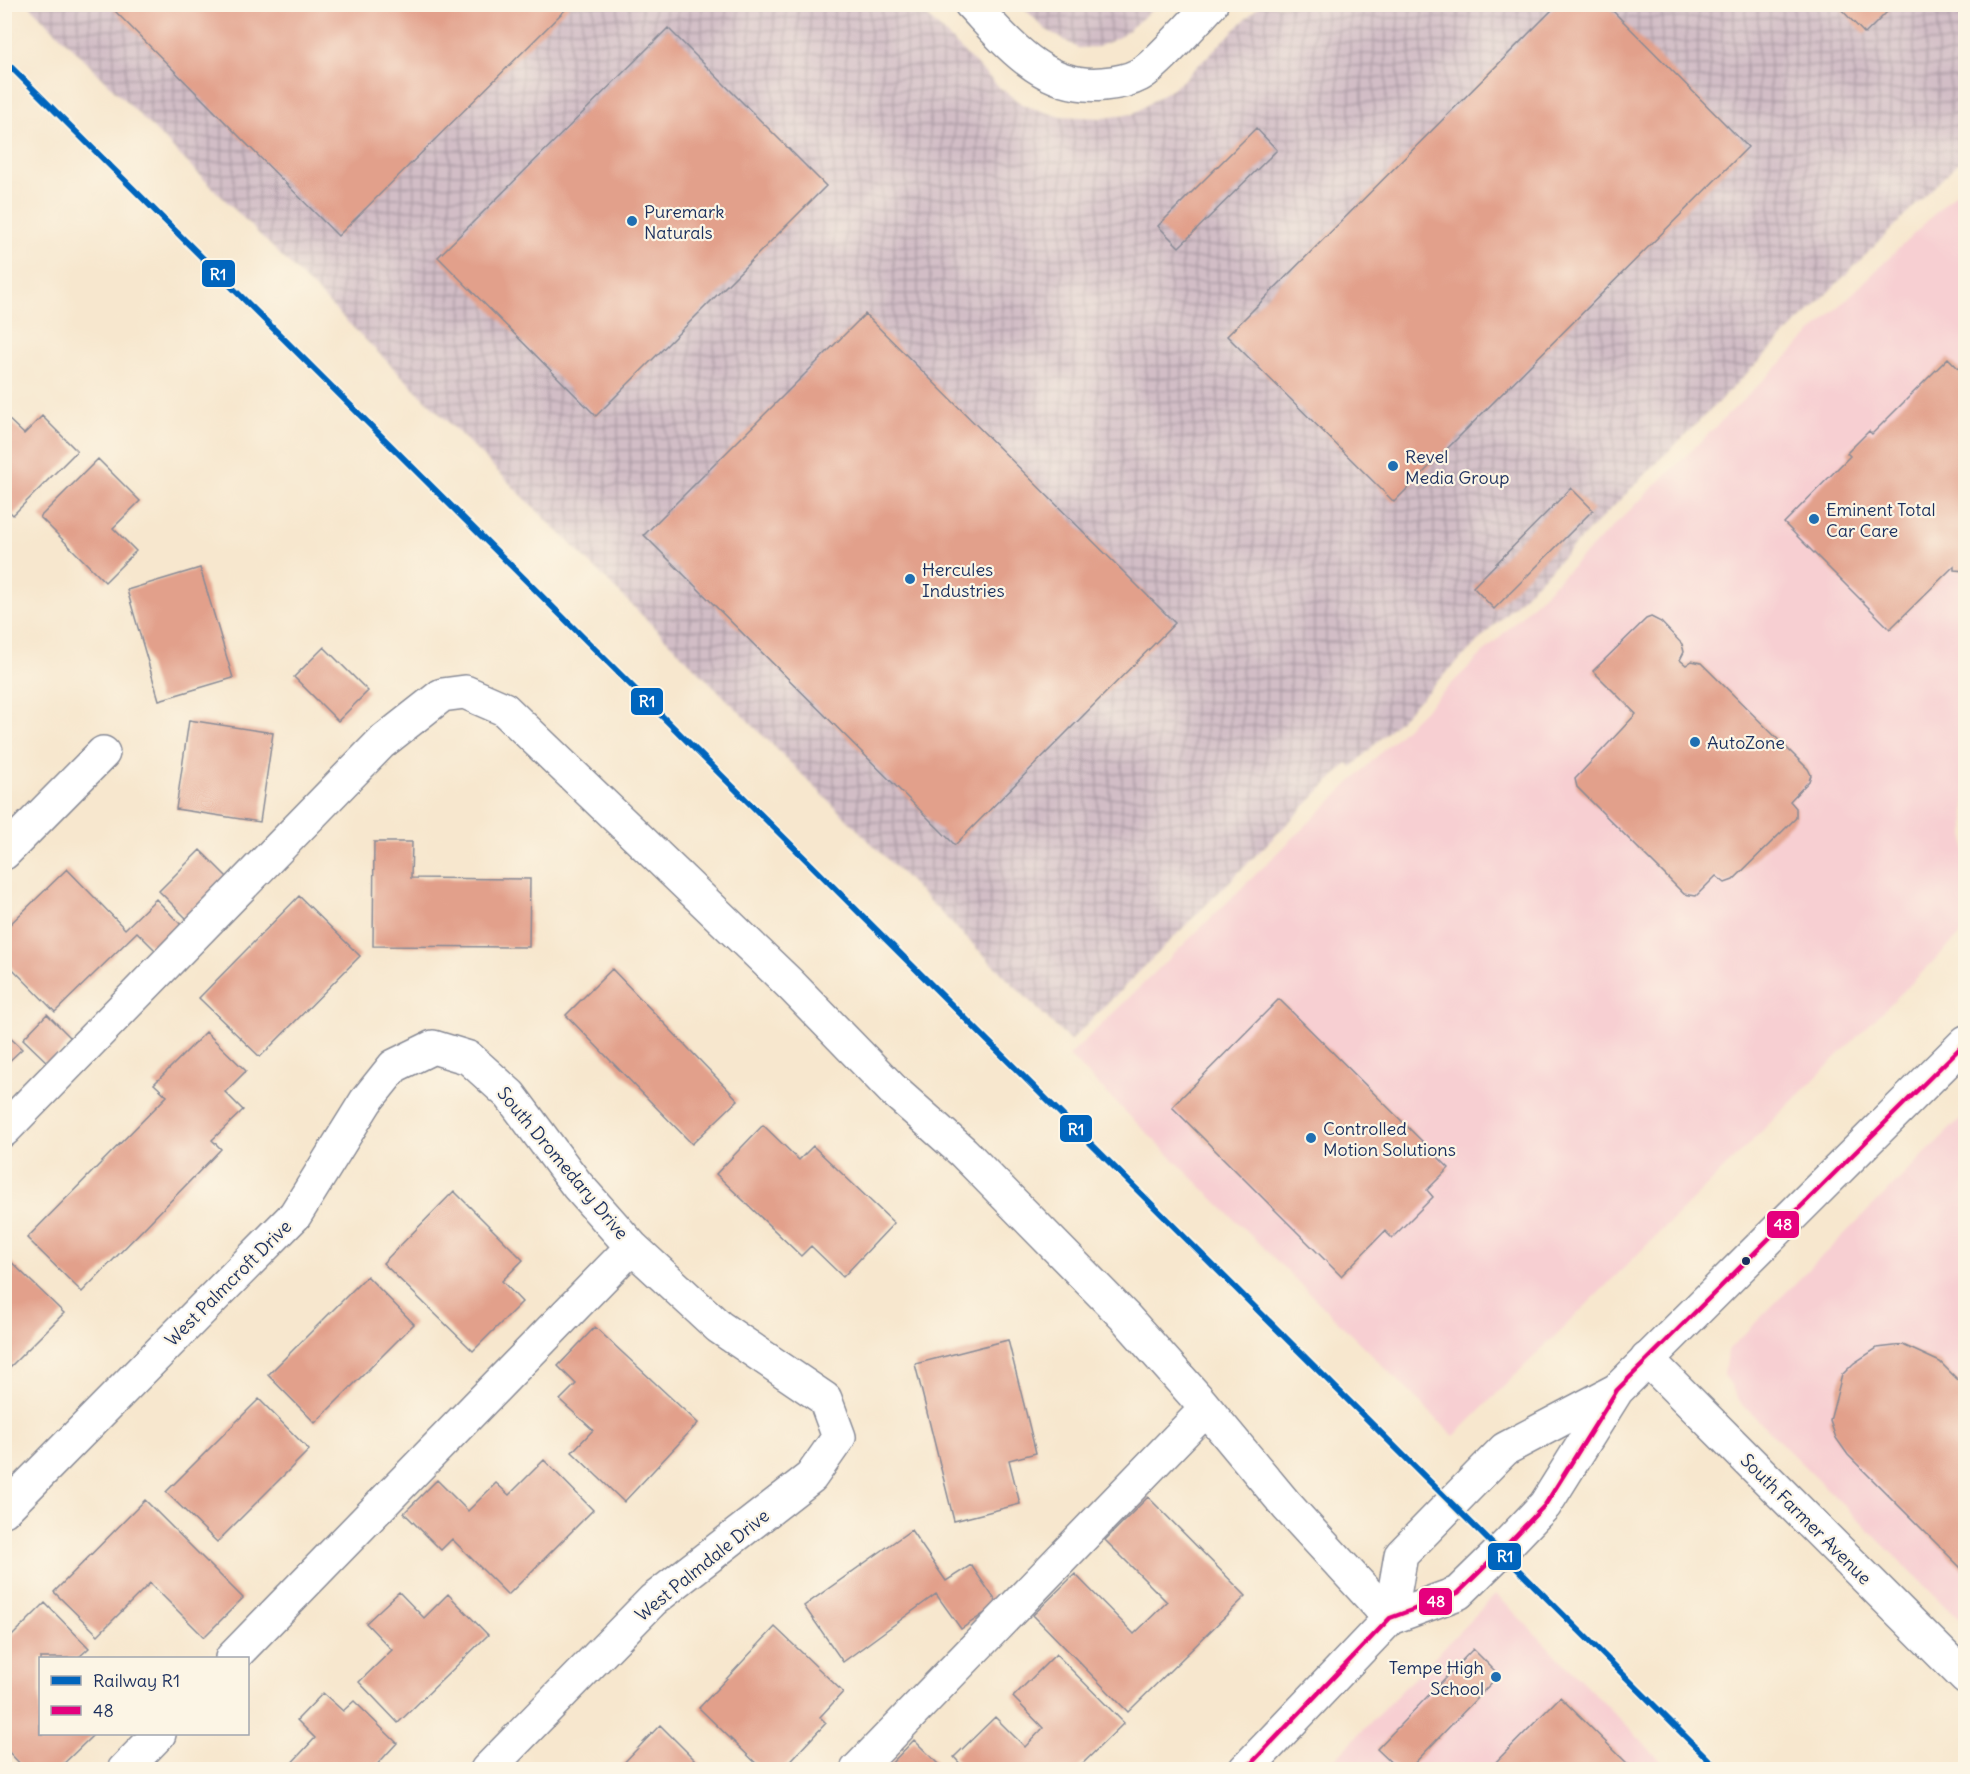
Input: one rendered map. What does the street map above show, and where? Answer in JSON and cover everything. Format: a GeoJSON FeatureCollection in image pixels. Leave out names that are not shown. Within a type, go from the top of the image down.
{"type":"FeatureCollection","features":[{"type":"Feature","properties":{"kind":"street"},"geometry":{"type":"LineString","coordinates":[[971,4],[1027,62],[1052,77],[1084,86],[1116,82],[1140,75],[1211,4]]}},
{"type":"Feature","properties":{"kind":"street"},"geometry":{"type":"LineString","coordinates":[[4,1130],[381,743],[442,695],[465,692],[504,709],[791,985],[893,1090],[963,1152],[1124,1316],[1287,1506],[1390,1618]]}},
{"type":"Feature","properties":{"kind":"street"},"geometry":{"type":"LineString","coordinates":[[4,853],[103,753]]}},
{"type":"Feature","properties":{"kind":"street"},"geometry":{"type":"LineString","coordinates":[[1245,1770],[1390,1618],[1458,1593],[1508,1544],[1545,1505],[1617,1390],[1965,1042]]}},
{"type":"Feature","properties":{"kind":"street","name":"South Dromedary Drive"},"geometry":{"type":"LineString","coordinates":[[433,1047],[469,1058],[510,1095],[577,1185],[632,1247],[719,1327],[825,1399],[839,1437]]}},
{"type":"Feature","properties":{"kind":"street","name":"West Palmcroft Drive"},"geometry":{"type":"LineString","coordinates":[[4,1510],[295,1215],[366,1101],[394,1066],[433,1047]]}},
{"type":"Feature","properties":{"kind":"street"},"geometry":{"type":"LineString","coordinates":[[234,1657],[632,1247]]}},
{"type":"Feature","properties":{"kind":"street","name":"South Farmer Avenue"},"geometry":{"type":"LineString","coordinates":[[1647,1359],[1965,1678]]}},
{"type":"Feature","properties":{"kind":"street"},"geometry":{"type":"LineString","coordinates":[[1390,1618],[1401,1555],[1500,1454],[1617,1390]]}},
{"type":"Feature","properties":{"kind":"street"},"geometry":{"type":"LineString","coordinates":[[858,1770],[1206,1409]]}},
{"type":"Feature","properties":{"kind":"street","name":"West Palmdale Drive"},"geometry":{"type":"LineString","coordinates":[[487,1770],[654,1600],[811,1477],[839,1437]]}},
{"type":"Feature","properties":{"kind":"street"},"geometry":{"type":"LineString","coordinates":[[124,1770],[158,1735]]}},
{"type":"Feature","properties":{"kind":"shaded area"},"geometry":{"type":"Polygon","coordinates":[[[29,5],[916,5],[999,87],[1023,105],[1058,116],[1104,118],[1133,114],[1181,82],[1260,5],[1965,5],[1965,156],[1352,767],[1348,763],[1070,1041],[29,5]]]}},
{"type":"Feature","properties":{"kind":"shaded area"},"geometry":{"type":"Polygon","coordinates":[[[1021,5],[1158,5],[1121,36],[1098,47],[1078,48],[1045,29],[1021,5]]]}},
{"type":"Feature","properties":{"kind":"shaded area"},"geometry":{"type":"Polygon","coordinates":[[[1965,184],[1965,930],[1454,1436],[1069,1056],[1965,184]]]}},
{"type":"Feature","properties":{"kind":"shaded area"},"geometry":{"type":"Polygon","coordinates":[[[1965,1114],[1965,1626],[1741,1403],[1724,1375],[1727,1351],[1965,1114]]]}},
{"type":"Feature","properties":{"kind":"shaded area","name":"Tempe High School"},"geometry":{"type":"Polygon","coordinates":[[[1496,1594],[1669,1769],[1324,1770],[1496,1594]]]}},
{"type":"Feature","properties":{"kind":"building"},"geometry":{"type":"Polygon","coordinates":[[[117,4],[571,4],[338,236],[113,9],[117,4]]]}},
{"type":"Feature","properties":{"kind":"building"},"geometry":{"type":"Polygon","coordinates":[[[1558,4],[1606,4],[1748,147],[1394,502],[1227,336],[1558,4]]]}},
{"type":"Feature","properties":{"kind":"building"},"geometry":{"type":"Polygon","coordinates":[[[1836,4],[1895,4],[1865,34],[1836,4]]]}},
{"type":"Feature","properties":{"kind":"building","name":"Puremark Naturals"},"geometry":{"type":"Polygon","coordinates":[[[668,28],[826,186],[596,416],[438,257],[668,28]]]}},
{"type":"Feature","properties":{"kind":"building"},"geometry":{"type":"Polygon","coordinates":[[[1256,128],[1277,150],[1179,247],[1158,226],[1256,128]]]}},
{"type":"Feature","properties":{"kind":"building","name":"Hercules Industries"},"geometry":{"type":"Polygon","coordinates":[[[865,314],[1175,623],[955,845],[644,535],[865,314]]]}},
{"type":"Feature","properties":{"kind":"building"},"geometry":{"type":"Polygon","coordinates":[[[1948,358],[1966,376],[1966,571],[1954,570],[1954,566],[1890,629],[1784,523],[1850,456],[1847,453],[1869,431],[1872,434],[1948,358]]]}},
{"type":"Feature","properties":{"kind":"building"},"geometry":{"type":"Polygon","coordinates":[[[4,415],[24,434],[42,416],[77,451],[13,515],[4,506],[4,415]]]}},
{"type":"Feature","properties":{"kind":"building"},"geometry":{"type":"Polygon","coordinates":[[[98,459],[140,501],[113,528],[136,551],[105,582],[40,517],[98,459]]]}},
{"type":"Feature","properties":{"kind":"building"},"geometry":{"type":"Polygon","coordinates":[[[1571,488],[1593,510],[1494,609],[1473,587],[1571,488]]]}},
{"type":"Feature","properties":{"kind":"building"},"geometry":{"type":"Polygon","coordinates":[[[200,568],[233,678],[159,700],[127,590],[200,568]]]}},
{"type":"Feature","properties":{"kind":"building","name":"AutoZone"},"geometry":{"type":"Polygon","coordinates":[[[1651,617],[1661,622],[1682,644],[1684,652],[1680,660],[1686,665],[1692,661],[1701,663],[1808,769],[1811,775],[1809,781],[1790,801],[1796,808],[1796,818],[1733,880],[1725,883],[1716,876],[1696,896],[1684,894],[1577,787],[1575,779],[1636,714],[1593,671],[1646,619],[1651,617]]]}},
{"type":"Feature","properties":{"kind":"building"},"geometry":{"type":"Polygon","coordinates":[[[324,647],[368,691],[338,721],[294,677],[324,647]]]}},
{"type":"Feature","properties":{"kind":"building"},"geometry":{"type":"Polygon","coordinates":[[[189,720],[273,733],[260,822],[176,809],[189,720]]]}},
{"type":"Feature","properties":{"kind":"building"},"geometry":{"type":"Polygon","coordinates":[[[374,842],[412,842],[411,878],[530,879],[529,947],[373,946],[374,842]]]}},
{"type":"Feature","properties":{"kind":"building"},"geometry":{"type":"Polygon","coordinates":[[[200,850],[230,880],[189,921],[159,891],[200,850]]]}},
{"type":"Feature","properties":{"kind":"building"},"geometry":{"type":"Polygon","coordinates":[[[67,869],[125,929],[156,899],[183,927],[157,952],[137,932],[55,1012],[4,960],[4,930],[67,869]]]}},
{"type":"Feature","properties":{"kind":"building"},"geometry":{"type":"Polygon","coordinates":[[[299,896],[360,956],[260,1057],[199,998],[299,896]]]}},
{"type":"Feature","properties":{"kind":"building"},"geometry":{"type":"Polygon","coordinates":[[[612,969],[738,1100],[692,1144],[566,1015],[612,969]]]}},
{"type":"Feature","properties":{"kind":"building","name":"Controlled Motion Solutions"},"geometry":{"type":"Polygon","coordinates":[[[1279,999],[1449,1168],[1427,1190],[1433,1197],[1392,1238],[1385,1231],[1341,1276],[1172,1107],[1279,999]]]}},
{"type":"Feature","properties":{"kind":"building"},"geometry":{"type":"Polygon","coordinates":[[[47,1014],[72,1039],[49,1064],[23,1039],[47,1014]]]}},
{"type":"Feature","properties":{"kind":"building"},"geometry":{"type":"Polygon","coordinates":[[[4,1032],[22,1049],[4,1066],[4,1032]]]}},
{"type":"Feature","properties":{"kind":"building"},"geometry":{"type":"Polygon","coordinates":[[[206,1032],[246,1071],[225,1092],[243,1110],[212,1140],[221,1149],[82,1292],[27,1238],[167,1096],[154,1084],[206,1032]]]}},
{"type":"Feature","properties":{"kind":"building"},"geometry":{"type":"Polygon","coordinates":[[[763,1125],[799,1160],[813,1146],[894,1223],[843,1277],[811,1246],[801,1256],[716,1174],[763,1125]]]}},
{"type":"Feature","properties":{"kind":"building"},"geometry":{"type":"Polygon","coordinates":[[[454,1191],[523,1260],[502,1281],[522,1302],[473,1351],[383,1263],[454,1191]]]}},
{"type":"Feature","properties":{"kind":"building"},"geometry":{"type":"Polygon","coordinates":[[[4,1255],[64,1313],[4,1373],[4,1255]]]}},
{"type":"Feature","properties":{"kind":"building"},"geometry":{"type":"Polygon","coordinates":[[[367,1276],[414,1324],[315,1423],[268,1375],[367,1276]]]}},
{"type":"Feature","properties":{"kind":"building"},"geometry":{"type":"Polygon","coordinates":[[[595,1327],[698,1423],[624,1502],[572,1452],[593,1430],[560,1400],[576,1384],[558,1366],[595,1327]]]}},
{"type":"Feature","properties":{"kind":"building"},"geometry":{"type":"Polygon","coordinates":[[[1008,1340],[1036,1453],[1009,1460],[1020,1504],[954,1521],[915,1364],[1008,1340]]]}},
{"type":"Feature","properties":{"kind":"building"},"geometry":{"type":"Polygon","coordinates":[[[1903,1345],[1940,1362],[1966,1388],[1966,1573],[1848,1455],[1836,1438],[1830,1421],[1842,1375],[1854,1363],[1877,1348],[1903,1345]]]}},
{"type":"Feature","properties":{"kind":"building"},"geometry":{"type":"Polygon","coordinates":[[[259,1399],[309,1450],[217,1542],[166,1492],[259,1399]]]}},
{"type":"Feature","properties":{"kind":"building"},"geometry":{"type":"Polygon","coordinates":[[[544,1460],[593,1510],[508,1595],[452,1539],[441,1550],[404,1513],[437,1480],[468,1511],[496,1483],[509,1495],[544,1460]]]}},
{"type":"Feature","properties":{"kind":"building"},"geometry":{"type":"Polygon","coordinates":[[[1148,1497],[1246,1596],[1128,1712],[1033,1615],[1075,1574],[1134,1634],[1167,1602],[1105,1540],[1148,1497]]]}},
{"type":"Feature","properties":{"kind":"building"},"geometry":{"type":"Polygon","coordinates":[[[145,1500],[243,1598],[204,1637],[150,1583],[98,1635],[54,1592],[145,1500]]]}},
{"type":"Feature","properties":{"kind":"building"},"geometry":{"type":"Polygon","coordinates":[[[911,1530],[946,1581],[971,1565],[998,1604],[961,1629],[936,1594],[843,1662],[804,1606],[911,1530]]]}},
{"type":"Feature","properties":{"kind":"building"},"geometry":{"type":"Polygon","coordinates":[[[399,1592],[424,1618],[448,1594],[488,1635],[398,1723],[359,1682],[392,1650],[366,1623],[399,1592]]]}},
{"type":"Feature","properties":{"kind":"building"},"geometry":{"type":"Polygon","coordinates":[[[45,1603],[89,1648],[79,1657],[39,1657],[39,1735],[92,1736],[57,1770],[26,1770],[4,1747],[4,1644],[45,1603]]]}},
{"type":"Feature","properties":{"kind":"building"},"geometry":{"type":"Polygon","coordinates":[[[775,1627],[843,1692],[820,1717],[826,1723],[782,1770],[763,1770],[699,1708],[775,1627]]]}},
{"type":"Feature","properties":{"kind":"building"},"geometry":{"type":"Polygon","coordinates":[[[1473,1649],[1499,1675],[1408,1770],[1399,1770],[1377,1749],[1473,1649]]]}},
{"type":"Feature","properties":{"kind":"building"},"geometry":{"type":"Polygon","coordinates":[[[1056,1654],[1124,1723],[1076,1770],[966,1770],[954,1757],[995,1717],[1025,1747],[1043,1728],[1013,1697],[1056,1654]]]}},
{"type":"Feature","properties":{"kind":"building"},"geometry":{"type":"Polygon","coordinates":[[[323,1693],[343,1711],[354,1701],[397,1743],[372,1770],[285,1770],[315,1738],[297,1720],[323,1693]]]}},
{"type":"Feature","properties":{"kind":"building"},"geometry":{"type":"Polygon","coordinates":[[[1560,1697],[1634,1770],[1488,1770],[1560,1697]]]}},
{"type":"Feature","properties":{"kind":"building"},"geometry":{"type":"Polygon","coordinates":[[[660,1725],[705,1770],[617,1770],[660,1725]]]}},
{"type":"Feature","properties":{"kind":"building"},"geometry":{"type":"Polygon","coordinates":[[[914,1740],[944,1770],[885,1770],[914,1740]]]}},
{"type":"Feature","properties":{"kind":"rail line","name":"R1"},"geometry":{"type":"LineString","coordinates":[[4,60],[1719,1770]]}},
{"type":"Feature","properties":{"kind":"transit line","name":"48"},"geometry":{"type":"LineString","coordinates":[[1245,1770],[1390,1618],[1458,1593],[1500,1552],[1545,1505],[1617,1390],[1966,1042]]}},
{"type":"Feature","properties":{"kind":"place","name":"Puremark Naturals"},"geometry":{"type":"Point","coordinates":[632,221]}},
{"type":"Feature","properties":{"kind":"place","name":"Revel Media Group"},"geometry":{"type":"Point","coordinates":[1393,466]}},
{"type":"Feature","properties":{"kind":"place","name":"Eminent Total Car Care"},"geometry":{"type":"Point","coordinates":[1814,519]}},
{"type":"Feature","properties":{"kind":"place","name":"Hercules Industries"},"geometry":{"type":"Point","coordinates":[910,579]}},
{"type":"Feature","properties":{"kind":"place","name":"AutoZone"},"geometry":{"type":"Point","coordinates":[1695,742]}},
{"type":"Feature","properties":{"kind":"place","name":"Controlled Motion Solutions"},"geometry":{"type":"Point","coordinates":[1311,1138]}},
{"type":"Feature","properties":{"kind":"place","name":"Tempe High School"},"geometry":{"type":"Point","coordinates":[1496,1677]}}]}
